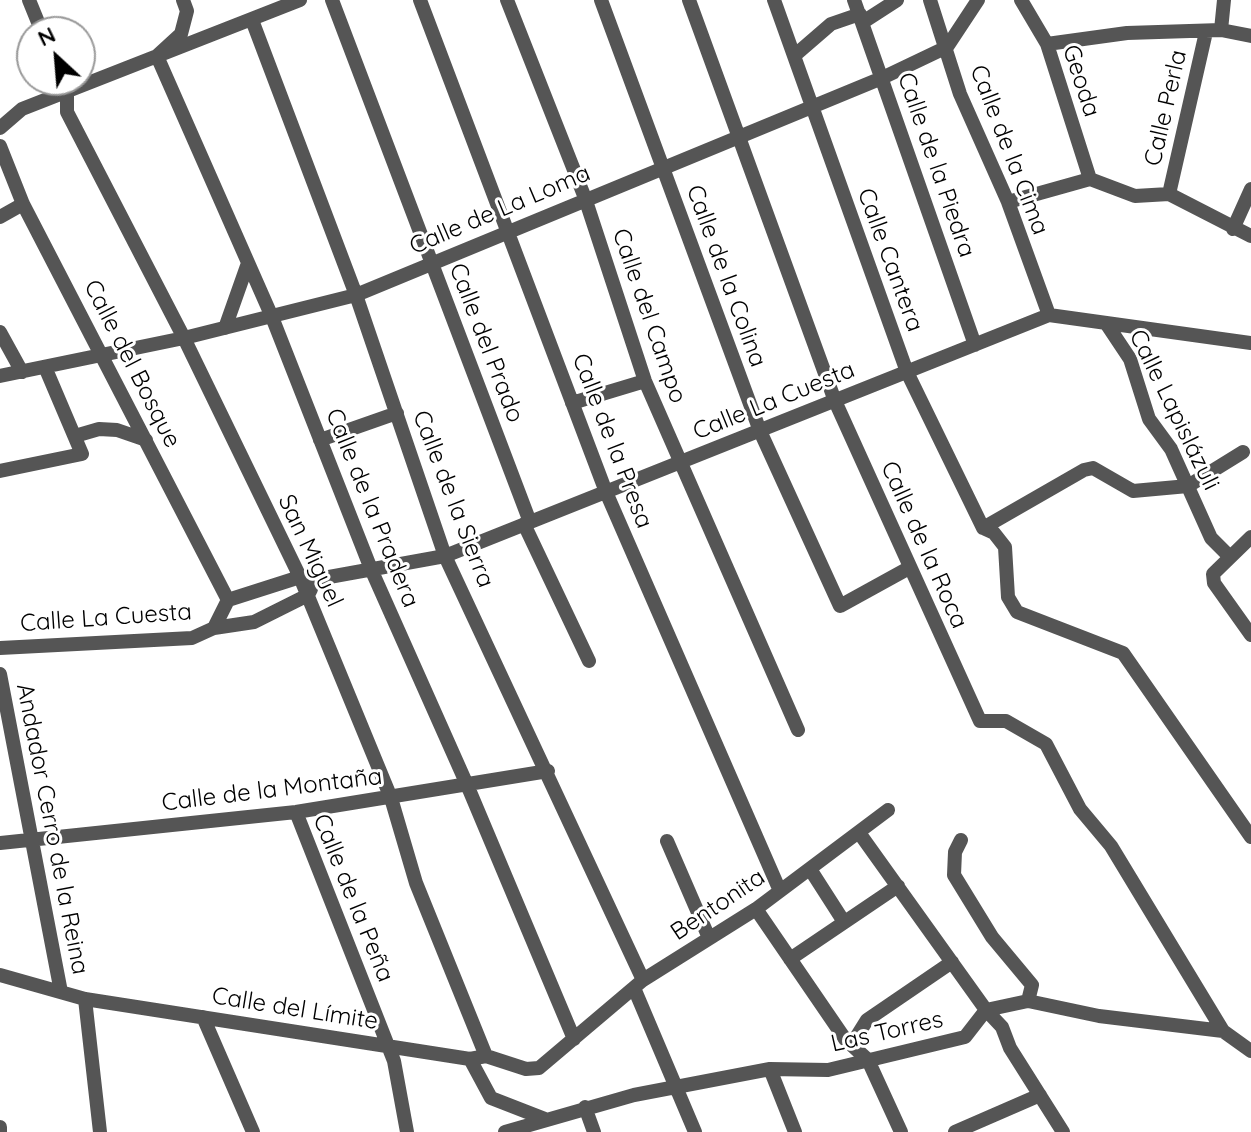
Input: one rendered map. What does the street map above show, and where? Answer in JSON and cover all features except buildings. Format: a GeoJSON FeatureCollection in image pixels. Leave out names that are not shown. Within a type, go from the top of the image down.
{"type":"FeatureCollection","features":[{"type":"Feature","properties":{"kind":"street"},"geometry":{"type":"LineString","coordinates":[[157,56],[181,34],[187,11],[183,0]]}},
{"type":"Feature","properties":{"kind":"street"},"geometry":{"type":"LineString","coordinates":[[96,77],[300,0]]}},
{"type":"Feature","properties":{"kind":"street","name":"Calle del Prado"},"geometry":{"type":"LineString","coordinates":[[332,0],[527,523],[589,661]]}},
{"type":"Feature","properties":{"kind":"street","name":"Calle de la Presa"},"geometry":{"type":"LineString","coordinates":[[420,0],[606,492],[780,891]]}},
{"type":"Feature","properties":{"kind":"street","name":"Calle del Campo"},"geometry":{"type":"LineString","coordinates":[[507,0],[585,198],[645,381],[798,730]]}},
{"type":"Feature","properties":{"kind":"street","name":"Calle de la Colina"},"geometry":{"type":"LineString","coordinates":[[601,0],[760,431],[840,606],[909,568]]}},
{"type":"Feature","properties":{"kind":"street","name":"Calle de la Roca"},"geometry":{"type":"LineString","coordinates":[[689,0],[741,135],[835,401],[980,721],[1006,721],[1046,744],[1080,809],[1111,846],[1223,1031]]}},
{"type":"Feature","properties":{"kind":"street","name":"Calle Cantera"},"geometry":{"type":"LineString","coordinates":[[774,0],[907,372],[983,528],[994,533],[1005,547],[1008,597],[1017,612],[1123,653],[1251,837]]}},
{"type":"Feature","properties":{"kind":"street"},"geometry":{"type":"LineString","coordinates":[[794,56],[831,24],[897,0]]}},
{"type":"Feature","properties":{"kind":"street","name":"Calle de la Cima"},"geometry":{"type":"LineString","coordinates":[[930,0],[960,94],[1008,202],[1049,315]]}},
{"type":"Feature","properties":{"kind":"street"},"geometry":{"type":"LineString","coordinates":[[947,47],[978,0]]}},
{"type":"Feature","properties":{"kind":"street","name":"Geoda"},"geometry":{"type":"LineString","coordinates":[[1021,0],[1047,44],[1090,179]]}},
{"type":"Feature","properties":{"kind":"street","name":"Calle Perla"},"geometry":{"type":"LineString","coordinates":[[1169,194],[1224,0]]}},
{"type":"Feature","properties":{"kind":"street","name":"Calle de la Piedra"},"geometry":{"type":"LineString","coordinates":[[859,12],[975,345]]}},
{"type":"Feature","properties":{"kind":"street","name":"Calle de la Sierra"},"geometry":{"type":"LineString","coordinates":[[252,20],[356,295],[445,556],[548,771],[639,984],[695,1132]]}},
{"type":"Feature","properties":{"kind":"street"},"geometry":{"type":"LineString","coordinates":[[1047,44],[1127,33],[1213,31],[1251,36]]}},
{"type":"Feature","properties":{"kind":"street","name":"Calle de La Loma"},"geometry":{"type":"LineString","coordinates":[[0,376],[184,338],[356,295],[507,230],[882,78],[947,47]]}},
{"type":"Feature","properties":{"kind":"street","name":"Calle de la Pradera"},"geometry":{"type":"LineString","coordinates":[[157,56],[272,317],[371,569],[468,787],[574,1039]]}},
{"type":"Feature","properties":{"kind":"street"},"geometry":{"type":"LineString","coordinates":[[0,128],[22,109],[47,96]]}},
{"type":"Feature","properties":{"kind":"street","name":"San Miguel"},"geometry":{"type":"LineString","coordinates":[[66,96],[67,112],[184,338],[308,595],[391,798],[416,883],[486,1056]]}},
{"type":"Feature","properties":{"kind":"street","name":"Calle del Bosque"},"geometry":{"type":"LineString","coordinates":[[0,146],[23,204],[104,354],[228,600]]}},
{"type":"Feature","properties":{"kind":"street"},"geometry":{"type":"LineString","coordinates":[[1008,202],[1090,179],[1135,196],[1169,194],[1251,236]]}},
{"type":"Feature","properties":{"kind":"street"},"geometry":{"type":"LineString","coordinates":[[1233,229],[1251,189]]}},
{"type":"Feature","properties":{"kind":"street"},"geometry":{"type":"LineString","coordinates":[[0,217],[23,204]]}},
{"type":"Feature","properties":{"kind":"street"},"geometry":{"type":"LineString","coordinates":[[225,328],[248,263]]}},
{"type":"Feature","properties":{"kind":"street"},"geometry":{"type":"LineString","coordinates":[[1049,315],[1251,343]]}},
{"type":"Feature","properties":{"kind":"street","name":"Calle La Cuesta"},"geometry":{"type":"LineString","coordinates":[[214,628],[228,600],[300,577],[318,579],[445,556],[1049,315]]}},
{"type":"Feature","properties":{"kind":"street","name":"Calle Lapislázuli"},"geometry":{"type":"LineString","coordinates":[[1106,323],[1130,359],[1149,419],[1171,449],[1211,538],[1229,556]]}},
{"type":"Feature","properties":{"kind":"street"},"geometry":{"type":"LineString","coordinates":[[0,332],[22,372]]}},
{"type":"Feature","properties":{"kind":"street"},"geometry":{"type":"LineString","coordinates":[[0,471],[82,454],[45,367]]}},
{"type":"Feature","properties":{"kind":"street"},"geometry":{"type":"LineString","coordinates":[[572,403],[645,381]]}},
{"type":"Feature","properties":{"kind":"street"},"geometry":{"type":"LineString","coordinates":[[320,440],[397,413]]}},
{"type":"Feature","properties":{"kind":"street"},"geometry":{"type":"LineString","coordinates":[[75,436],[99,429],[117,430],[146,440]]}},
{"type":"Feature","properties":{"kind":"street"},"geometry":{"type":"LineString","coordinates":[[983,528],[1084,470],[1093,468],[1133,491],[1188,486],[1243,452]]}},
{"type":"Feature","properties":{"kind":"street"},"geometry":{"type":"LineString","coordinates":[[1251,537],[1213,574],[1214,583],[1251,635]]}},
{"type":"Feature","properties":{"kind":"street"},"geometry":{"type":"LineString","coordinates":[[308,595],[318,579]]}},
{"type":"Feature","properties":{"kind":"street","name":"Calle La Cuesta"},"geometry":{"type":"LineString","coordinates":[[0,648],[192,638],[214,628],[254,622],[308,595]]}},
{"type":"Feature","properties":{"kind":"street","name":"Andador Cerro de la Reina"},"geometry":{"type":"LineString","coordinates":[[0,674],[29,840],[61,992]]}},
{"type":"Feature","properties":{"kind":"street","name":"Calle de la Montaña"},"geometry":{"type":"LineString","coordinates":[[0,843],[296,812],[468,787],[548,771]]}},
{"type":"Feature","properties":{"kind":"street","name":"Bentonita"},"geometry":{"type":"LineString","coordinates":[[574,1039],[639,984],[756,909],[888,810]]}},
{"type":"Feature","properties":{"kind":"street","name":"Calle de la Peña"},"geometry":{"type":"LineString","coordinates":[[296,812],[388,1046],[407,1132]]}},
{"type":"Feature","properties":{"kind":"street"},"geometry":{"type":"LineString","coordinates":[[860,834],[986,1010],[1002,1027],[1010,1048],[1063,1132]]}},
{"type":"Feature","properties":{"kind":"street"},"geometry":{"type":"LineString","coordinates":[[961,840],[955,852],[954,875],[992,937],[1025,973],[1032,985],[1028,1001]]}},
{"type":"Feature","properties":{"kind":"street"},"geometry":{"type":"LineString","coordinates":[[667,841],[709,938]]}},
{"type":"Feature","properties":{"kind":"street"},"geometry":{"type":"LineString","coordinates":[[810,869],[844,922]]}},
{"type":"Feature","properties":{"kind":"street"},"geometry":{"type":"LineString","coordinates":[[790,959],[898,886]]}},
{"type":"Feature","properties":{"kind":"street"},"geometry":{"type":"LineString","coordinates":[[756,909],[848,1042],[868,1060],[901,1132]]}},
{"type":"Feature","properties":{"kind":"street"},"geometry":{"type":"LineString","coordinates":[[828,1070],[867,1020],[952,962]]}},
{"type":"Feature","properties":{"kind":"street","name":"Calle del Límite"},"geometry":{"type":"LineString","coordinates":[[0,975],[85,999],[470,1059],[486,1056],[526,1069],[539,1068],[574,1039]]}},
{"type":"Feature","properties":{"kind":"street"},"geometry":{"type":"LineString","coordinates":[[85,999],[100,1132]]}},
{"type":"Feature","properties":{"kind":"street"},"geometry":{"type":"LineString","coordinates":[[986,1010],[1028,1001],[1099,1016],[1223,1031],[1251,1051]]}},
{"type":"Feature","properties":{"kind":"street","name":"Las Torres"},"geometry":{"type":"LineString","coordinates":[[505,1132],[585,1107],[770,1069],[828,1070],[965,1037],[986,1010]]}},
{"type":"Feature","properties":{"kind":"street"},"geometry":{"type":"LineString","coordinates":[[203,1017],[253,1132]]}},
{"type":"Feature","properties":{"kind":"street"},"geometry":{"type":"LineString","coordinates":[[470,1059],[491,1098],[545,1119]]}},
{"type":"Feature","properties":{"kind":"street"},"geometry":{"type":"LineString","coordinates":[[770,1069],[795,1132]]}},
{"type":"Feature","properties":{"kind":"street"},"geometry":{"type":"LineString","coordinates":[[955,1132],[1040,1095]]}},
{"type":"Feature","properties":{"kind":"street"},"geometry":{"type":"LineString","coordinates":[[585,1107],[594,1132]]}}]}
